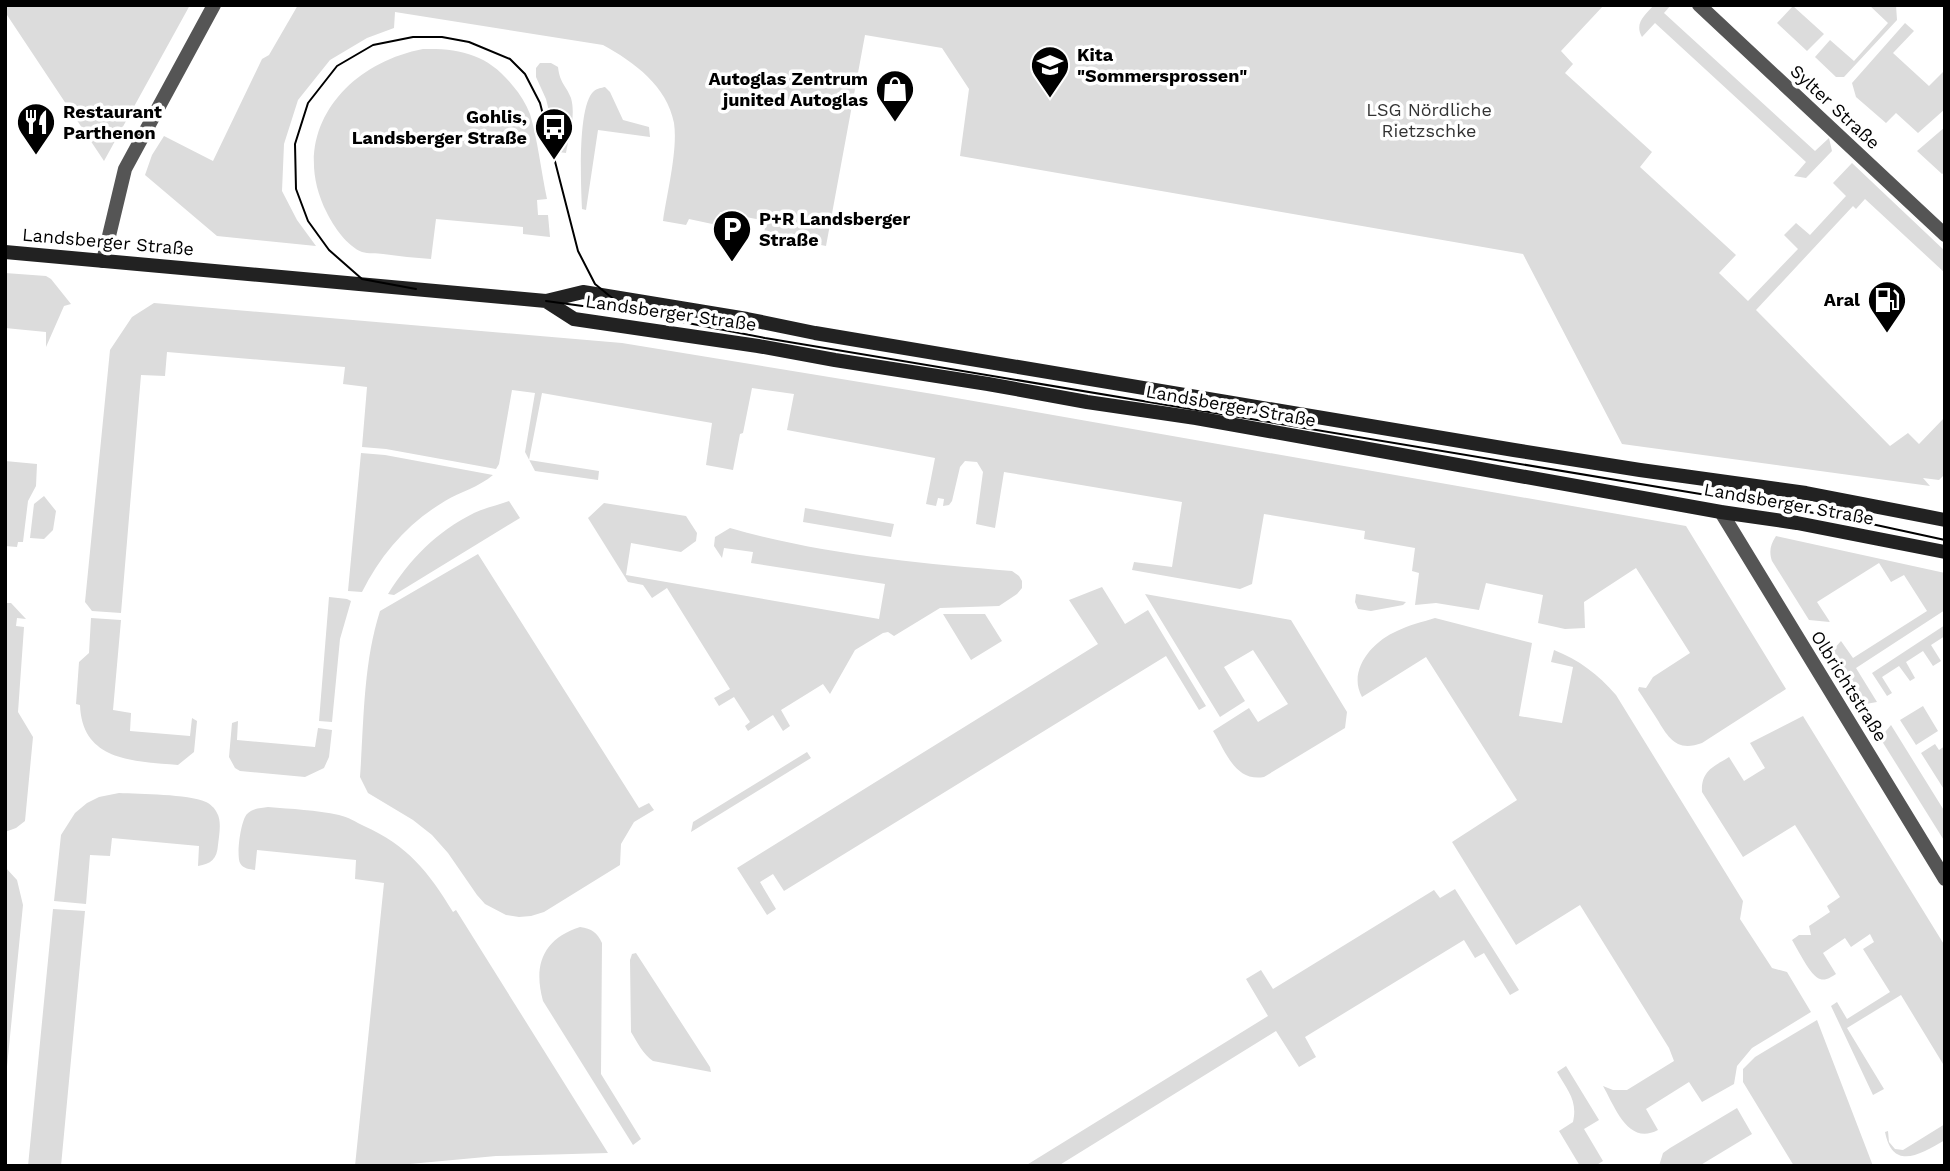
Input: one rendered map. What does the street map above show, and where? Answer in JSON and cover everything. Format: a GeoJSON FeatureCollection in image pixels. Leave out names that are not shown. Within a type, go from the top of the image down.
{"type":"FeatureCollection","features":[{"type":"Feature","properties":{"kind":"street"},"geometry":{"type":"LineString","coordinates":[[103,261],[125,169],[214,5]]}},
{"type":"Feature","properties":{"kind":"street","name":"Sylter Straße"},"geometry":{"type":"LineString","coordinates":[[1699,5],[1945,235]]}},
{"type":"Feature","properties":{"kind":"street","name":"Landsberger Straße"},"geometry":{"type":"LineString","coordinates":[[5,252],[546,301],[583,292],[1539,454],[1806,493],[1944,519]]}},
{"type":"Feature","properties":{"kind":"street","name":"Landsberger Straße"},"geometry":{"type":"LineString","coordinates":[[546,301],[574,319],[758,346],[1196,418],[1721,512],[1797,523],[1945,552]]}},
{"type":"Feature","properties":{"kind":"street","name":"Olbrichtstraße"},"geometry":{"type":"LineString","coordinates":[[1721,512],[1945,879]]}},
{"type":"Feature","properties":{"kind":"green space"},"geometry":{"type":"Polygon","coordinates":[[[5,5],[190,5],[104,161],[5,12],[5,5]]]}},
{"type":"Feature","properties":{"kind":"green space","name":"LSG Nördliche Rietzschke"},"geometry":{"type":"Polygon","coordinates":[[[298,5],[1604,5],[1561,51],[1573,64],[1565,73],[1652,152],[1640,167],[1736,255],[1719,273],[1748,301],[1798,249],[1784,235],[1796,223],[1810,235],[1846,196],[1833,183],[1852,163],[1945,251],[1945,273],[1865,199],[1856,209],[1853,206],[1756,310],[1890,446],[1908,433],[1919,444],[1945,417],[1945,474],[1939,480],[1923,478],[1930,486],[1622,444],[1523,254],[960,156],[969,89],[942,48],[865,35],[826,246],[764,234],[766,221],[720,212],[717,225],[689,219],[686,225],[663,221],[675,146],[674,123],[670,110],[648,76],[603,45],[395,12],[394,28],[367,38],[330,60],[298,100],[284,144],[282,191],[297,220],[316,246],[217,236],[145,175],[152,155],[164,136],[213,161],[262,59],[269,55],[298,5]]]}},
{"type":"Feature","properties":{"kind":"green space"},"geometry":{"type":"Polygon","coordinates":[[[1654,5],[1671,5],[1664,13],[1815,151],[1829,138],[1832,151],[1806,178],[1794,176],[1806,162],[1655,23],[1642,37],[1640,23],[1654,5]]]}},
{"type":"Feature","properties":{"kind":"green space"},"geometry":{"type":"Polygon","coordinates":[[[1869,5],[1896,5],[1897,20],[1844,77],[1836,77],[1815,57],[1830,40],[1854,61],[1888,23],[1869,5]]]}},
{"type":"Feature","properties":{"kind":"green space"},"geometry":{"type":"Polygon","coordinates":[[[1793,6],[1824,34],[1807,51],[1777,23],[1793,6]]]}},
{"type":"Feature","properties":{"kind":"green space"},"geometry":{"type":"Polygon","coordinates":[[[1905,23],[1914,31],[1893,53],[1929,86],[1945,70],[1945,109],[1918,133],[1896,113],[1886,123],[1856,97],[1852,83],[1905,23]]]}},
{"type":"Feature","properties":{"kind":"green space"},"geometry":{"type":"Polygon","coordinates":[[[423,49],[462,52],[484,60],[504,75],[520,96],[533,124],[547,199],[537,200],[538,215],[548,215],[550,237],[523,234],[523,227],[436,219],[431,259],[362,252],[346,241],[337,230],[316,184],[314,157],[319,131],[330,107],[347,87],[369,70],[395,57],[423,49]]]}},
{"type":"Feature","properties":{"kind":"green space"},"geometry":{"type":"Polygon","coordinates":[[[540,63],[551,63],[558,67],[571,98],[572,119],[566,153],[559,152],[546,99],[536,77],[536,68],[540,63]]]}},
{"type":"Feature","properties":{"kind":"green space"},"geometry":{"type":"Polygon","coordinates":[[[605,87],[623,120],[649,127],[650,137],[598,130],[586,210],[582,209],[582,128],[589,99],[594,91],[605,87]]]}},
{"type":"Feature","properties":{"kind":"green space"},"geometry":{"type":"Polygon","coordinates":[[[1945,127],[1945,172],[1942,174],[1917,151],[1945,127]]]}},
{"type":"Feature","properties":{"kind":"green space"},"geometry":{"type":"Polygon","coordinates":[[[5,273],[46,276],[71,304],[64,306],[46,347],[46,332],[5,328],[5,273]]]}},
{"type":"Feature","properties":{"kind":"green space"},"geometry":{"type":"Polygon","coordinates":[[[154,303],[622,343],[939,395],[1686,526],[1786,689],[1702,743],[1686,746],[1670,738],[1638,690],[1639,687],[1646,688],[1653,677],[1690,653],[1636,568],[1584,602],[1585,628],[1565,629],[1538,623],[1543,595],[1486,583],[1479,610],[1436,603],[1415,605],[1419,573],[1412,571],[1415,548],[1364,539],[1365,531],[1264,514],[1252,584],[1240,589],[1132,570],[1134,562],[1172,567],[1182,502],[1004,472],[995,528],[976,524],[983,472],[977,462],[965,461],[960,467],[949,505],[943,506],[944,499],[938,498],[936,506],[926,504],[935,458],[787,430],[794,394],[752,388],[733,470],[706,465],[712,423],[542,393],[529,460],[525,452],[535,393],[512,390],[496,469],[362,447],[367,387],[343,384],[345,367],[167,352],[165,376],[141,375],[121,613],[92,611],[85,602],[110,350],[132,317],[154,303]]]}},
{"type":"Feature","properties":{"kind":"green space"},"geometry":{"type":"Polygon","coordinates":[[[361,453],[493,475],[445,501],[407,529],[387,552],[362,592],[348,591],[361,453]]]}},
{"type":"Feature","properties":{"kind":"green space"},"geometry":{"type":"Polygon","coordinates":[[[529,460],[599,471],[598,480],[535,471],[529,460]]]}},
{"type":"Feature","properties":{"kind":"green space"},"geometry":{"type":"Polygon","coordinates":[[[5,461],[37,464],[36,486],[28,501],[23,542],[18,542],[17,547],[5,546],[5,461]]]}},
{"type":"Feature","properties":{"kind":"green space"},"geometry":{"type":"Polygon","coordinates":[[[44,496],[56,511],[53,530],[44,539],[30,538],[34,504],[44,496]]]}},
{"type":"Feature","properties":{"kind":"green space"},"geometry":{"type":"Polygon","coordinates":[[[509,501],[520,518],[394,595],[388,594],[405,569],[436,538],[460,520],[509,501]]]}},
{"type":"Feature","properties":{"kind":"green space"},"geometry":{"type":"Polygon","coordinates":[[[604,503],[686,516],[697,533],[696,541],[681,552],[631,543],[626,575],[879,619],[885,584],[751,563],[753,552],[724,548],[722,558],[714,546],[715,537],[730,528],[834,551],[1012,571],[1022,581],[1022,588],[999,606],[940,608],[894,636],[888,632],[883,633],[855,650],[830,694],[823,684],[781,710],[790,726],[783,731],[773,715],[748,731],[745,726],[750,722],[734,697],[719,706],[714,698],[730,689],[667,588],[652,598],[643,585],[628,582],[588,518],[604,503]]]}},
{"type":"Feature","properties":{"kind":"green space"},"geometry":{"type":"Polygon","coordinates":[[[805,508],[894,524],[891,537],[803,522],[805,508]]]}},
{"type":"Feature","properties":{"kind":"green space"},"geometry":{"type":"Polygon","coordinates":[[[1776,536],[1945,573],[1945,610],[1856,668],[1877,702],[1860,705],[1832,658],[1833,650],[1841,641],[1853,658],[1927,611],[1904,575],[1891,582],[1879,563],[1817,602],[1830,622],[1809,620],[1772,561],[1771,548],[1776,536]]]}},
{"type":"Feature","properties":{"kind":"green space"},"geometry":{"type":"Polygon","coordinates":[[[478,554],[639,808],[649,803],[654,810],[634,822],[621,844],[620,865],[544,912],[531,916],[506,915],[485,904],[432,835],[413,820],[368,793],[360,777],[367,672],[380,611],[478,554]]]}},
{"type":"Feature","properties":{"kind":"green space"},"geometry":{"type":"Polygon","coordinates":[[[1102,587],[1125,624],[1148,610],[1206,706],[1199,710],[1166,656],[784,891],[773,874],[760,882],[776,909],[767,915],[737,868],[1098,644],[1069,600],[1102,587]]]}},
{"type":"Feature","properties":{"kind":"green space"},"geometry":{"type":"Polygon","coordinates":[[[1145,594],[1291,620],[1347,712],[1345,728],[1264,777],[1246,775],[1232,764],[1213,731],[1249,708],[1258,722],[1288,704],[1253,650],[1224,667],[1245,701],[1220,717],[1145,594]]]}},
{"type":"Feature","properties":{"kind":"green space"},"geometry":{"type":"Polygon","coordinates":[[[1356,594],[1406,602],[1403,605],[1371,611],[1358,609],[1356,594]]]}},
{"type":"Feature","properties":{"kind":"green space"},"geometry":{"type":"Polygon","coordinates":[[[329,597],[351,601],[340,639],[332,722],[319,721],[329,597]]]}},
{"type":"Feature","properties":{"kind":"green space"},"geometry":{"type":"Polygon","coordinates":[[[5,603],[11,603],[26,619],[17,618],[16,626],[24,627],[18,712],[33,737],[25,821],[5,832],[5,603]]]}},
{"type":"Feature","properties":{"kind":"green space"},"geometry":{"type":"Polygon","coordinates":[[[943,614],[985,614],[1002,641],[971,660],[943,614]]]}},
{"type":"Feature","properties":{"kind":"green space"},"geometry":{"type":"Polygon","coordinates":[[[91,618],[121,620],[113,710],[131,713],[130,731],[190,736],[192,718],[197,721],[194,752],[178,765],[145,762],[114,755],[90,738],[83,724],[80,705],[76,704],[79,662],[89,653],[91,618]]]}},
{"type":"Feature","properties":{"kind":"green space"},"geometry":{"type":"Polygon","coordinates":[[[1435,618],[1532,643],[1519,716],[1562,723],[1573,667],[1551,662],[1554,650],[1580,663],[1609,687],[1743,901],[1740,919],[1772,968],[1787,972],[1811,1012],[1752,1048],[1737,1066],[1734,1084],[1702,1102],[1689,1082],[1646,1109],[1658,1130],[1648,1134],[1631,1129],[1618,1113],[1603,1086],[1613,1090],[1627,1090],[1674,1061],[1669,1048],[1580,905],[1516,945],[1452,842],[1517,800],[1426,657],[1362,697],[1358,677],[1360,667],[1371,649],[1397,631],[1435,618]]]}},
{"type":"Feature","properties":{"kind":"green space"},"geometry":{"type":"Polygon","coordinates":[[[1945,625],[1945,636],[1931,645],[1941,661],[1933,666],[1923,651],[1906,662],[1915,678],[1910,681],[1899,666],[1882,677],[1892,693],[1887,696],[1872,673],[1945,625]]]}},
{"type":"Feature","properties":{"kind":"green space"},"geometry":{"type":"Polygon","coordinates":[[[1923,706],[1938,731],[1916,745],[1900,720],[1923,706]]]}},
{"type":"Feature","properties":{"kind":"green space"},"geometry":{"type":"Polygon","coordinates":[[[1803,716],[1945,946],[1945,1063],[1943,1064],[1901,995],[1847,1028],[1884,1089],[1873,1095],[1831,1006],[1837,1002],[1847,1019],[1890,992],[1863,949],[1874,942],[1870,934],[1851,947],[1845,938],[1823,953],[1836,974],[1824,979],[1816,977],[1792,940],[1799,935],[1811,935],[1809,926],[1830,912],[1827,906],[1840,897],[1795,825],[1743,857],[1702,792],[1706,774],[1729,757],[1744,781],[1765,768],[1750,743],[1803,716]]]}},
{"type":"Feature","properties":{"kind":"green space"},"geometry":{"type":"Polygon","coordinates":[[[238,721],[237,740],[315,747],[318,728],[332,730],[329,757],[324,768],[305,777],[240,771],[229,757],[232,723],[238,721]]]}},
{"type":"Feature","properties":{"kind":"green space"},"geometry":{"type":"Polygon","coordinates":[[[1891,725],[1945,812],[1945,842],[1880,738],[1891,725]]]}},
{"type":"Feature","properties":{"kind":"green space"},"geometry":{"type":"Polygon","coordinates":[[[1935,744],[1939,750],[1945,746],[1945,791],[1921,753],[1935,744]]]}},
{"type":"Feature","properties":{"kind":"green space"},"geometry":{"type":"Polygon","coordinates":[[[807,752],[811,758],[691,832],[693,822],[807,752]]]}},
{"type":"Feature","properties":{"kind":"green space"},"geometry":{"type":"Polygon","coordinates":[[[119,793],[176,796],[198,799],[209,804],[216,811],[219,820],[215,857],[198,866],[199,846],[112,838],[110,856],[90,855],[86,904],[54,901],[61,835],[75,813],[87,803],[99,797],[119,793]]]}},
{"type":"Feature","properties":{"kind":"green space"},"geometry":{"type":"Polygon","coordinates":[[[268,807],[346,817],[393,842],[416,861],[453,912],[456,910],[608,1153],[496,1156],[388,1166],[355,1166],[384,883],[355,879],[356,860],[257,850],[255,870],[243,866],[239,852],[245,817],[252,811],[268,807]]]}},
{"type":"Feature","properties":{"kind":"green space"},"geometry":{"type":"Polygon","coordinates":[[[5,867],[17,880],[23,905],[5,1087],[5,867]]]}},
{"type":"Feature","properties":{"kind":"green space"},"geometry":{"type":"Polygon","coordinates":[[[1455,889],[1519,990],[1510,995],[1484,953],[1475,958],[1464,940],[1305,1037],[1316,1057],[1299,1067],[1276,1031],[1058,1166],[1025,1166],[1268,1016],[1246,979],[1261,970],[1273,989],[1434,890],[1440,898],[1455,889]]]}},
{"type":"Feature","properties":{"kind":"green space"},"geometry":{"type":"Polygon","coordinates":[[[53,909],[85,911],[61,1166],[28,1166],[53,909]]]}},
{"type":"Feature","properties":{"kind":"green space"},"geometry":{"type":"Polygon","coordinates":[[[580,927],[594,932],[602,943],[601,1074],[641,1139],[633,1145],[543,1001],[539,976],[544,955],[557,939],[580,927]]]}},
{"type":"Feature","properties":{"kind":"green space"},"geometry":{"type":"Polygon","coordinates":[[[636,953],[711,1072],[653,1061],[638,1044],[631,1032],[630,960],[632,954],[636,953]]]}},
{"type":"Feature","properties":{"kind":"green space"},"geometry":{"type":"Polygon","coordinates":[[[1817,1020],[1873,1166],[1794,1166],[1743,1082],[1743,1069],[1755,1057],[1817,1020]]]}},
{"type":"Feature","properties":{"kind":"green space"},"geometry":{"type":"Polygon","coordinates":[[[1566,1066],[1599,1120],[1584,1129],[1603,1161],[1595,1166],[1580,1166],[1559,1131],[1573,1122],[1574,1114],[1571,1096],[1557,1072],[1566,1066]]]}},
{"type":"Feature","properties":{"kind":"green space"},"geometry":{"type":"Polygon","coordinates":[[[1737,1108],[1752,1134],[1699,1166],[1659,1166],[1663,1153],[1737,1108]]]}},
{"type":"Feature","properties":{"kind":"green space"},"geometry":{"type":"Polygon","coordinates":[[[1945,1124],[1945,1140],[1926,1151],[1908,1156],[1894,1152],[1889,1144],[1885,1132],[1888,1131],[1889,1142],[1895,1149],[1903,1150],[1945,1124]]]}},
{"type":"Feature","properties":{"kind":"tram line"},"geometry":{"type":"LineString","coordinates":[[416,289],[362,279],[329,250],[308,221],[296,189],[295,144],[308,103],[337,66],[373,45],[413,37],[442,37],[469,42],[510,59],[525,74],[540,103],[578,251],[595,284],[617,302],[633,307]]}},
{"type":"Feature","properties":{"kind":"tram line"},"geometry":{"type":"LineString","coordinates":[[546,301],[641,314],[765,338],[1844,518],[1945,540]]}},
{"type":"Feature","properties":{"kind":"place","name":"Kita \"Sommersprossen\""},"geometry":{"type":"Point","coordinates":[1050,99]}},
{"type":"Feature","properties":{"kind":"place","name":"Autoglas Zentrum junited Autoglas"},"geometry":{"type":"Point","coordinates":[895,123]}},
{"type":"Feature","properties":{"kind":"place","name":"Restaurant Parthenon"},"geometry":{"type":"Point","coordinates":[36,156]}},
{"type":"Feature","properties":{"kind":"place","name":"Gohlis, Landsberger Straße"},"geometry":{"type":"Point","coordinates":[554,161]}},
{"type":"Feature","properties":{"kind":"place","name":"P+R Landsberger Straße"},"geometry":{"type":"Point","coordinates":[732,263]}},
{"type":"Feature","properties":{"kind":"place","name":"Aral"},"geometry":{"type":"Point","coordinates":[1887,334]}}]}
